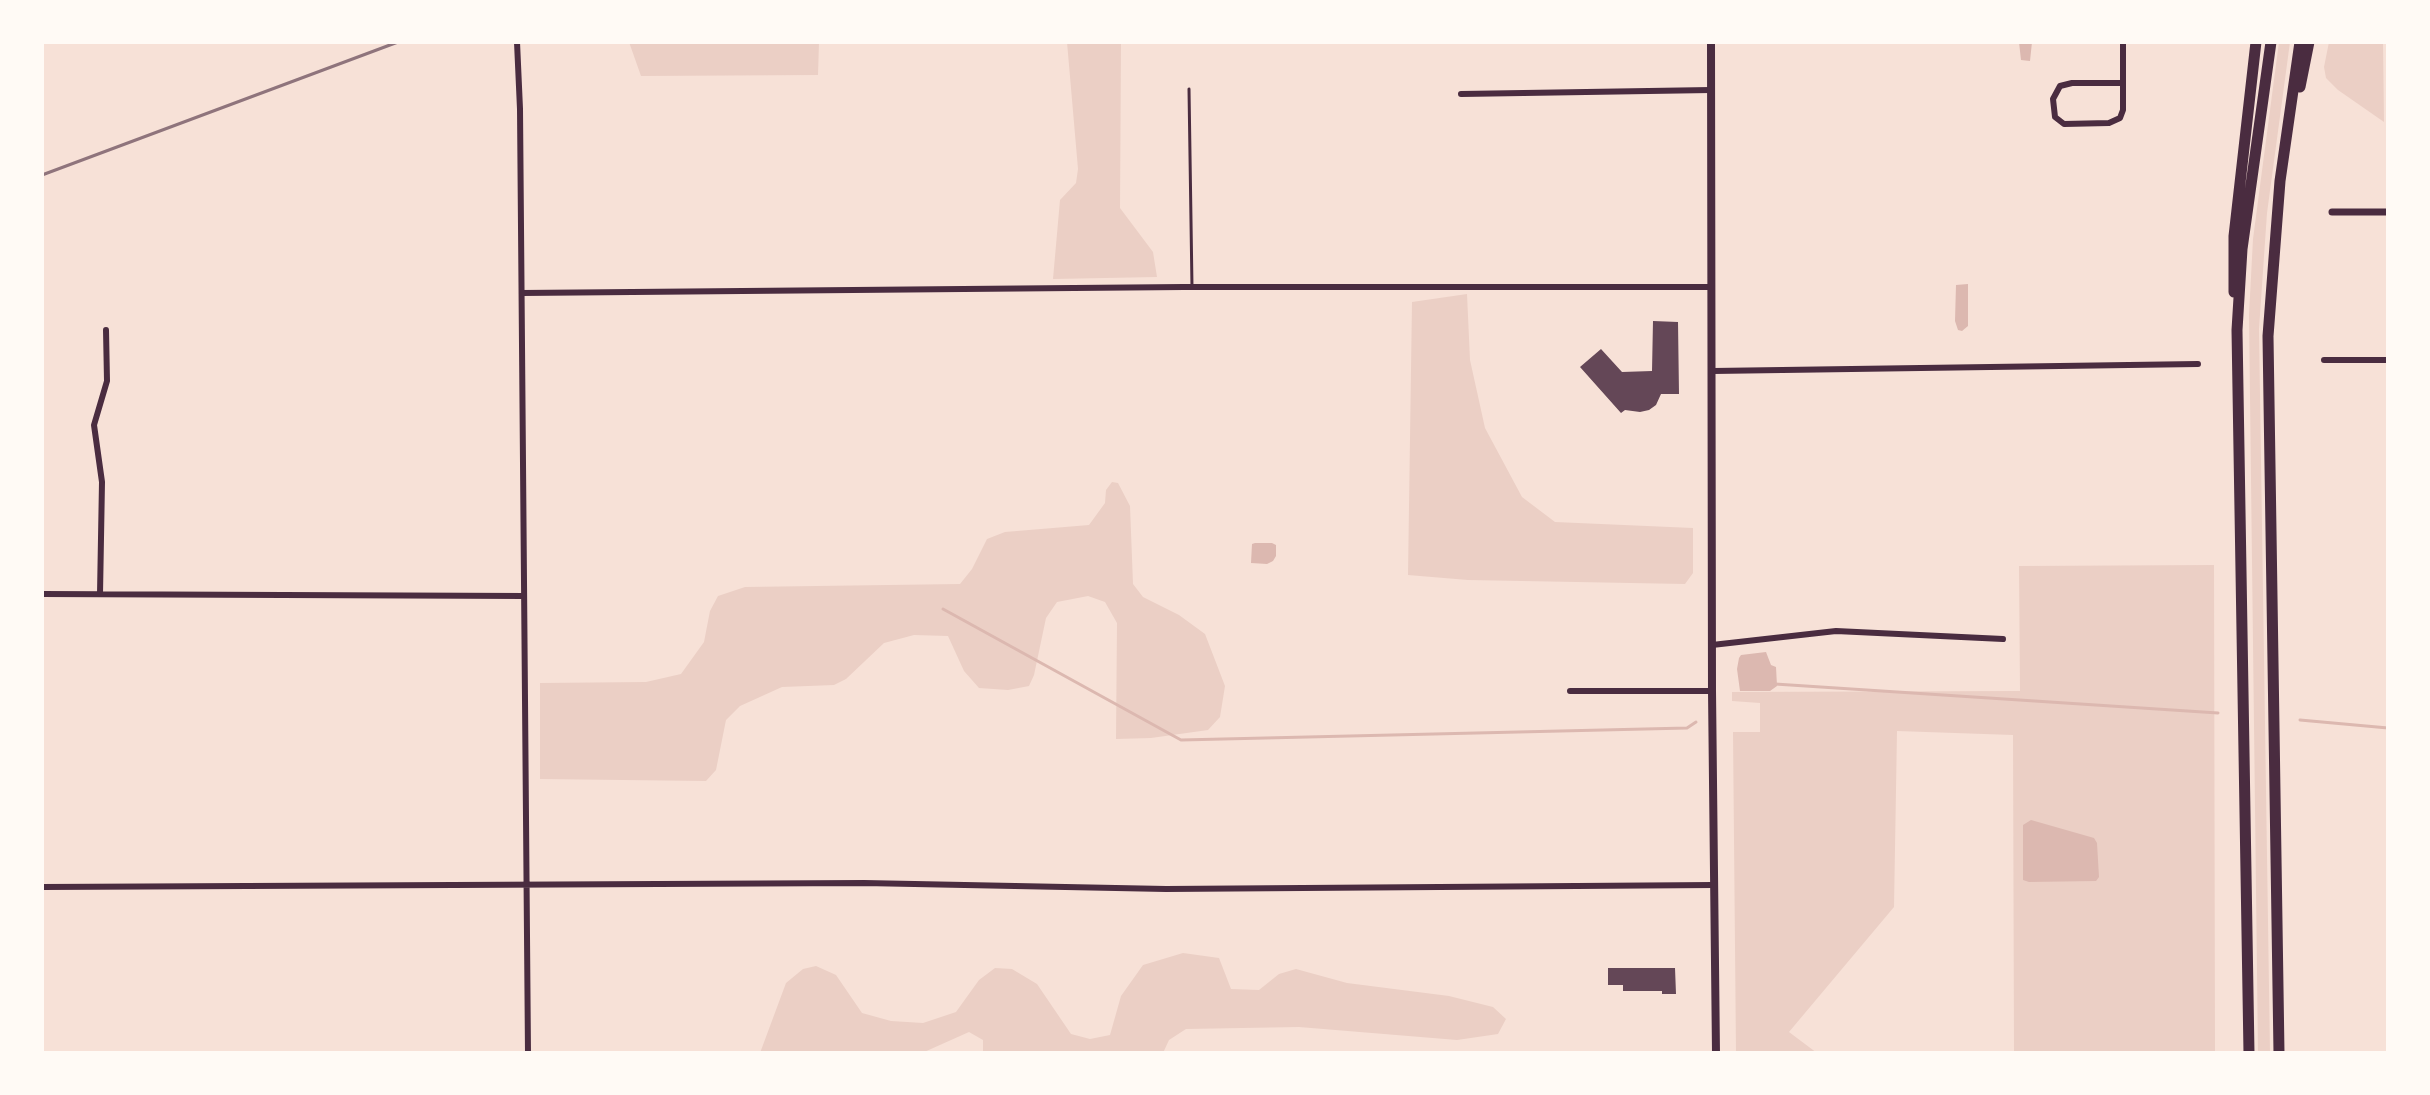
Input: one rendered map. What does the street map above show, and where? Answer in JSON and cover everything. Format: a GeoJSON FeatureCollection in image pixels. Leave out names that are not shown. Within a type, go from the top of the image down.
{"type":"FeatureCollection","features":[{"type":"Feature","properties":{"kind":"highway"},"geometry":{"type":"LineString","coordinates":[[2249,1053],[2237,330],[2232,274],[2256,42]]}},
{"type":"Feature","properties":{"kind":"highway"},"geometry":{"type":"LineString","coordinates":[[2237,330],[2242,249],[2271,42]]}},
{"type":"Feature","properties":{"kind":"highway"},"geometry":{"type":"LineString","coordinates":[[2279,1053],[2268,336],[2280,181],[2300,42]]}},
{"type":"Feature","properties":{"kind":"highway"},"geometry":{"type":"LineString","coordinates":[[2280,181],[2309,42]]}},
{"type":"Feature","properties":{"kind":"main road"},"geometry":{"type":"LineString","coordinates":[[1711,42],[1716,1053]]}},
{"type":"Feature","properties":{"kind":"street"},"geometry":{"type":"LineString","coordinates":[[517,42],[520,81],[528,1053]]}},
{"type":"Feature","properties":{"kind":"street"},"geometry":{"type":"LineString","coordinates":[[2123,42],[2123,83],[2123,110],[2116,120],[2109,123],[2064,124],[2055,117],[2052,105],[2057,89],[2067,84],[2123,83]]}},
{"type":"Feature","properties":{"kind":"street"},"geometry":{"type":"LineString","coordinates":[[1461,94],[1711,90]]}},
{"type":"Feature","properties":{"kind":"street"},"geometry":{"type":"LineString","coordinates":[[2332,212],[2388,212]]}},
{"type":"Feature","properties":{"kind":"street"},"geometry":{"type":"LineString","coordinates":[[522,293],[1192,287],[1712,287]]}},
{"type":"Feature","properties":{"kind":"street"},"geometry":{"type":"LineString","coordinates":[[100,594],[102,482],[94,425],[107,381],[106,330]]}},
{"type":"Feature","properties":{"kind":"street"},"geometry":{"type":"LineString","coordinates":[[2324,360],[2388,360]]}},
{"type":"Feature","properties":{"kind":"street"},"geometry":{"type":"LineString","coordinates":[[1713,371],[2198,364]]}},
{"type":"Feature","properties":{"kind":"street"},"geometry":{"type":"LineString","coordinates":[[42,594],[524,596]]}},
{"type":"Feature","properties":{"kind":"street"},"geometry":{"type":"LineString","coordinates":[[1712,645],[1836,631],[2003,639]]}},
{"type":"Feature","properties":{"kind":"street"},"geometry":{"type":"LineString","coordinates":[[1570,691],[1712,691]]}},
{"type":"Feature","properties":{"kind":"street"},"geometry":{"type":"LineString","coordinates":[[42,887],[864,883],[1166,889],[1713,885]]}},
{"type":"Feature","properties":{"kind":"lane"},"geometry":{"type":"LineString","coordinates":[[1189,89],[1192,287]]}},
{"type":"Feature","properties":{"kind":"shaded area"},"geometry":{"type":"Polygon","coordinates":[[[629,42],[819,42],[818,75],[641,76],[629,42]]]}},
{"type":"Feature","properties":{"kind":"shaded area"},"geometry":{"type":"Polygon","coordinates":[[[1067,42],[1121,42],[1120,208],[1153,252],[1157,277],[1053,279],[1060,200],[1076,183],[1078,169],[1067,42]]]}},
{"type":"Feature","properties":{"kind":"shaded area"},"geometry":{"type":"Polygon","coordinates":[[[2019,42],[2032,42],[2030,61],[2021,60],[2019,42]]]}},
{"type":"Feature","properties":{"kind":"shaded area"},"geometry":{"type":"Polygon","coordinates":[[[2279,42],[2290,42],[2267,213],[2259,329],[2270,1053],[2258,1053],[2249,315],[2253,239],[2279,42]]]}},
{"type":"Feature","properties":{"kind":"shaded area"},"geometry":{"type":"Polygon","coordinates":[[[2329,42],[2383,42],[2384,122],[2326,78],[2324,67],[2329,42]]]}},
{"type":"Feature","properties":{"kind":"shaded area"},"geometry":{"type":"Polygon","coordinates":[[[1968,284],[1968,326],[1962,331],[1958,330],[1955,321],[1956,285],[1968,284]]]}},
{"type":"Feature","properties":{"kind":"shaded area"},"geometry":{"type":"Polygon","coordinates":[[[1467,294],[1470,360],[1485,428],[1522,497],[1555,522],[1693,528],[1693,573],[1685,584],[1468,580],[1408,575],[1412,302],[1467,294]]]}},
{"type":"Feature","properties":{"kind":"shaded area"},"geometry":{"type":"Polygon","coordinates":[[[1112,482],[1118,483],[1130,506],[1133,584],[1143,597],[1179,615],[1205,634],[1225,686],[1220,717],[1208,730],[1151,738],[1116,739],[1117,623],[1105,602],[1088,596],[1057,602],[1046,618],[1029,686],[1008,690],[979,688],[964,671],[948,636],[914,635],[884,643],[846,679],[834,685],[782,687],[740,706],[726,720],[716,770],[706,781],[540,779],[540,683],[646,682],[681,674],[704,642],[710,611],[718,596],[745,587],[960,584],[972,569],[987,539],[1005,532],[1089,525],[1105,503],[1106,490],[1112,482]]]}},
{"type":"Feature","properties":{"kind":"shaded area"},"geometry":{"type":"Polygon","coordinates":[[[1252,544],[1276,545],[1273,561],[1267,564],[1251,563],[1252,544]]]}},
{"type":"Feature","properties":{"kind":"shaded area"},"geometry":{"type":"Polygon","coordinates":[[[2214,565],[2215,1053],[2014,1053],[2013,735],[1897,731],[1894,907],[1789,1032],[1817,1053],[1736,1053],[1733,732],[1760,732],[1760,703],[1732,701],[1732,692],[2020,691],[2019,566],[2214,565]]]}},
{"type":"Feature","properties":{"kind":"shaded area"},"geometry":{"type":"Polygon","coordinates":[[[1766,652],[1771,665],[1776,667],[1777,686],[1770,691],[1740,691],[1737,669],[1741,655],[1766,652]]]}},
{"type":"Feature","properties":{"kind":"shaded area"},"geometry":{"type":"Polygon","coordinates":[[[2031,820],[2094,838],[2099,877],[2096,881],[2023,880],[2023,825],[2031,820]]]}},
{"type":"Feature","properties":{"kind":"shaded area"},"geometry":{"type":"Polygon","coordinates":[[[1183,953],[1219,958],[1231,989],[1259,990],[1279,974],[1296,969],[1347,983],[1449,996],[1493,1007],[1506,1019],[1498,1034],[1457,1040],[1299,1027],[1186,1029],[1169,1040],[1163,1053],[983,1053],[983,1040],[969,1032],[922,1053],[760,1053],[786,983],[803,969],[816,966],[836,975],[862,1013],[891,1021],[923,1023],[956,1012],[979,980],[995,968],[1012,969],[1037,984],[1071,1034],[1090,1039],[1110,1035],[1121,996],[1143,965],[1183,953]]]}},
{"type":"Feature","properties":{"kind":"building"},"geometry":{"type":"Polygon","coordinates":[[[1653,321],[1678,322],[1679,394],[1661,394],[1656,405],[1649,410],[1625,410],[1621,413],[1580,367],[1601,349],[1622,372],[1652,371],[1653,321]]]}},
{"type":"Feature","properties":{"kind":"building"},"geometry":{"type":"Polygon","coordinates":[[[1608,968],[1675,968],[1676,994],[1623,991],[1623,985],[1608,985],[1608,968]]]}},
{"type":"Feature","properties":{"kind":"waterway"},"geometry":{"type":"LineString","coordinates":[[943,609],[1181,740],[1687,728],[1696,722]]}},
{"type":"Feature","properties":{"kind":"waterway"},"geometry":{"type":"LineString","coordinates":[[1775,684],[2218,713]]}},
{"type":"Feature","properties":{"kind":"waterway"},"geometry":{"type":"LineString","coordinates":[[2300,720],[2388,728]]}},
{"type":"Feature","properties":{"kind":"railway"},"geometry":{"type":"LineString","coordinates":[[42,175],[398,42]]}}]}
